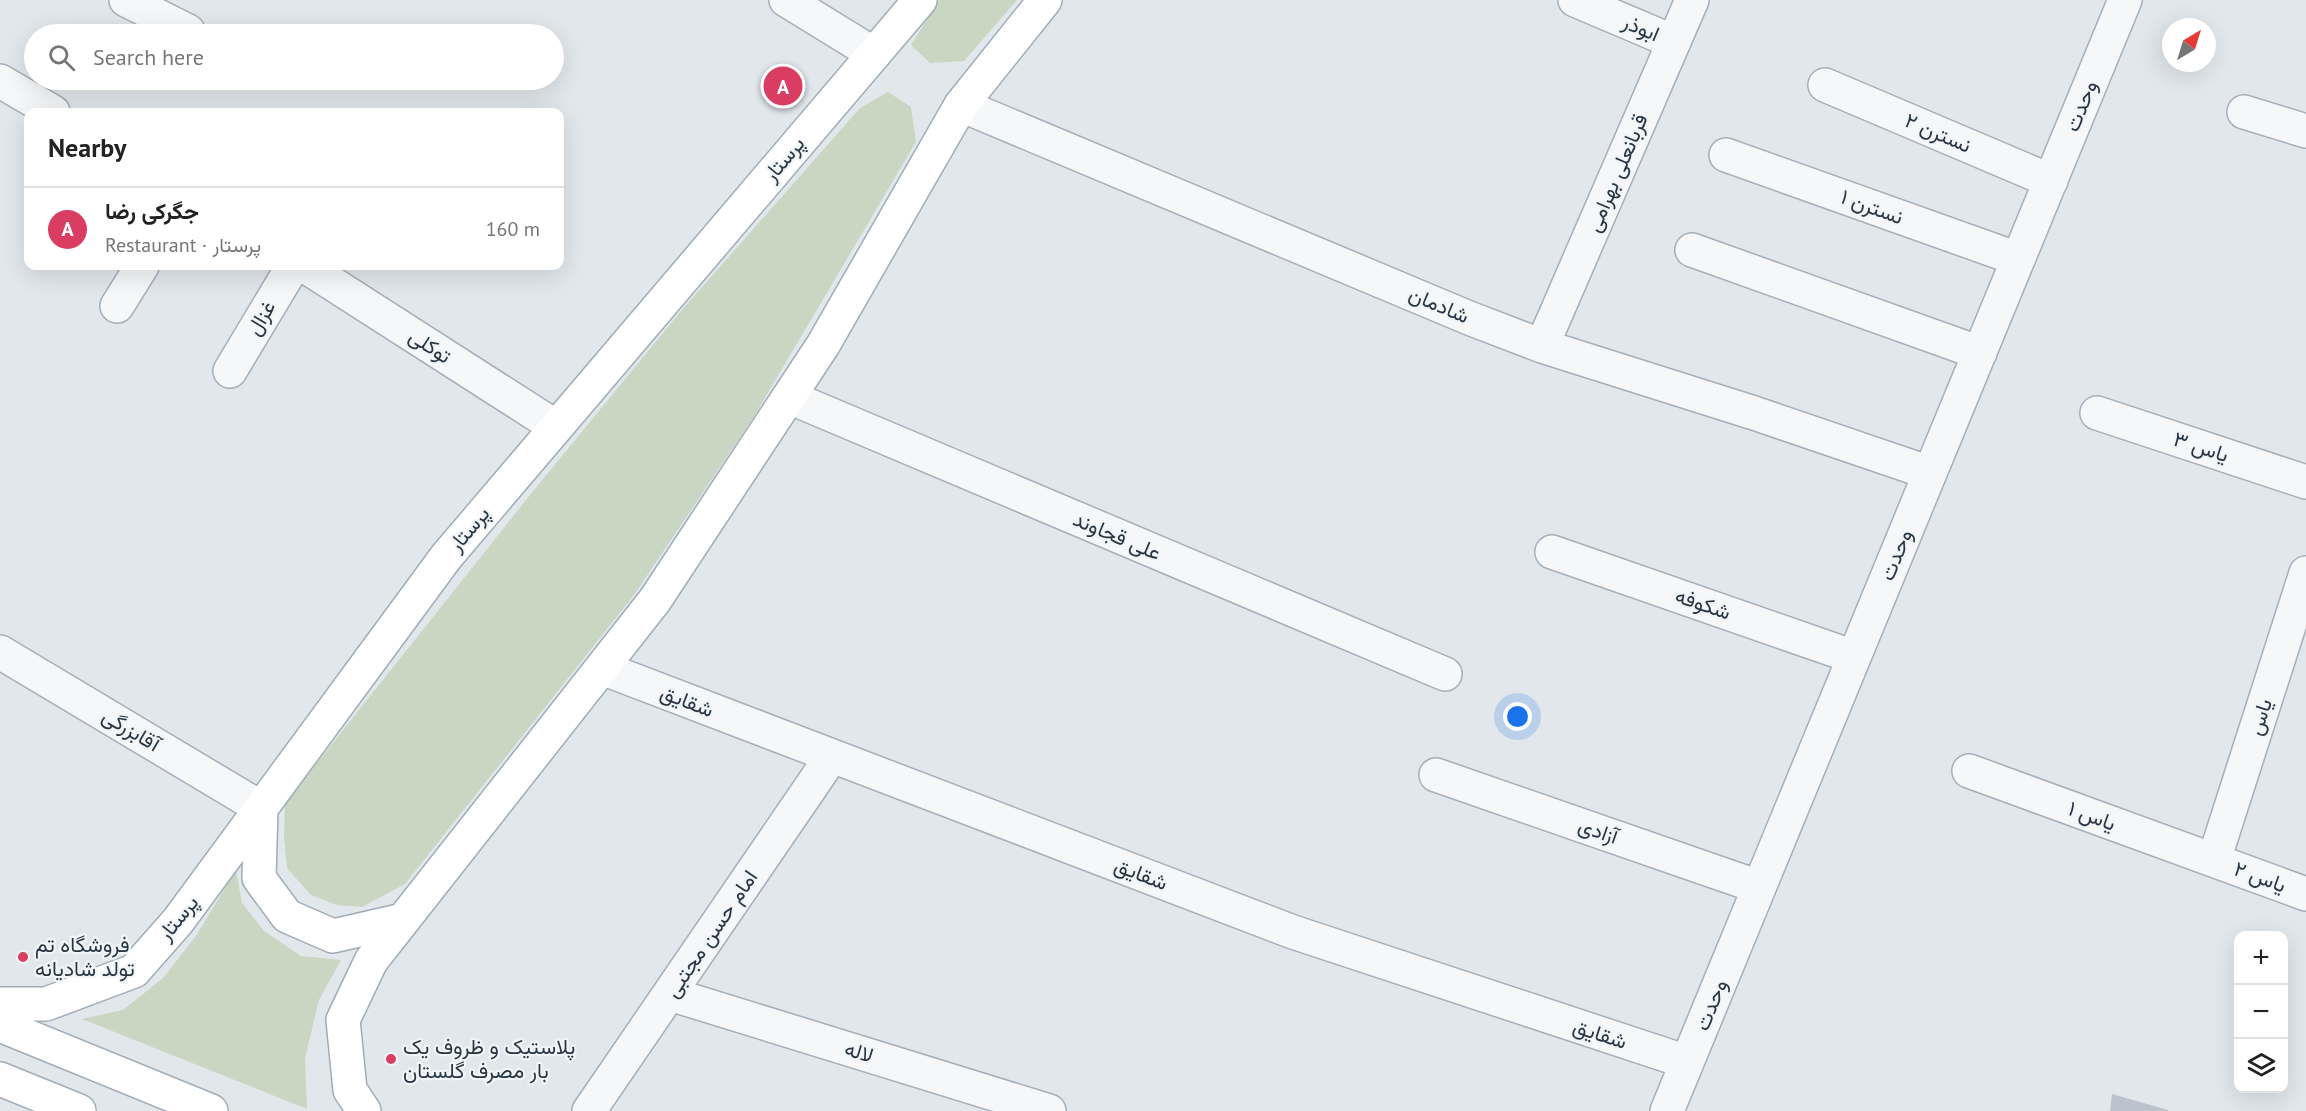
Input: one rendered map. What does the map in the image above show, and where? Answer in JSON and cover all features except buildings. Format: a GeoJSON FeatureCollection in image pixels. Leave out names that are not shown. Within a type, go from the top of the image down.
{"type":"FeatureCollection","features":[{"type":"Feature","properties":{"kind":"main road","name":"پرستار"},"geometry":{"type":"LineString","coordinates":[[0,1004],[46,1004],[134,971],[178,921],[446,557],[920,0]]}},
{"type":"Feature","properties":{"kind":"main road"},"geometry":{"type":"LineString","coordinates":[[364,1111],[350,1090],[343,1020],[371,961],[656,600],[823,345],[961,105],[1045,0]]}},
{"type":"Feature","properties":{"kind":"main road"},"geometry":{"type":"LineString","coordinates":[[261,808],[259,878],[287,916],[333,936],[404,920]]}},
{"type":"Feature","properties":{"kind":"main road"},"geometry":{"type":"LineString","coordinates":[[0,1025],[211,1111]]}},
{"type":"Feature","properties":{"kind":"main road"},"geometry":{"type":"LineString","coordinates":[[0,1079],[78,1111]]}},
{"type":"Feature","properties":{"kind":"street"},"geometry":{"type":"LineString","coordinates":[[126,0],[174,24]]}},
{"type":"Feature","properties":{"kind":"street"},"geometry":{"type":"LineString","coordinates":[[786,0],[874,54]]}},
{"type":"Feature","properties":{"kind":"street","name":"ابوذر"},"geometry":{"type":"LineString","coordinates":[[1575,0],[1674,42]]}},
{"type":"Feature","properties":{"kind":"street","name":"قربانعلی بهرامی"},"geometry":{"type":"LineString","coordinates":[[1542,346],[1692,0]]}},
{"type":"Feature","properties":{"kind":"street","name":"وحدت"},"geometry":{"type":"LineString","coordinates":[[1667,1111],[2125,0]]}},
{"type":"Feature","properties":{"kind":"street"},"geometry":{"type":"LineString","coordinates":[[0,81],[46,108]]}},
{"type":"Feature","properties":{"kind":"street","name":"نسترن ۲"},"geometry":{"type":"LineString","coordinates":[[1825,85],[2051,181]]}},
{"type":"Feature","properties":{"kind":"street","name":"شادمان"},"geometry":{"type":"LineString","coordinates":[[961,105],[1469,318],[1542,346],[1754,413],[1930,473]]}},
{"type":"Feature","properties":{"kind":"street"},"geometry":{"type":"LineString","coordinates":[[2244,112],[2306,131]]}},
{"type":"Feature","properties":{"kind":"street","name":"نسترن ۱"},"geometry":{"type":"LineString","coordinates":[[1726,155],[2018,259]]}},
{"type":"Feature","properties":{"kind":"street"},"geometry":{"type":"LineString","coordinates":[[1692,250],[1980,353]]}},
{"type":"Feature","properties":{"kind":"street"},"geometry":{"type":"LineString","coordinates":[[117,306],[140,270]]}},
{"type":"Feature","properties":{"kind":"street","name":"غزال"},"geometry":{"type":"LineString","coordinates":[[230,371],[291,270]]}},
{"type":"Feature","properties":{"kind":"street","name":"توکلی"},"geometry":{"type":"LineString","coordinates":[[311,270],[556,427]]}},
{"type":"Feature","properties":{"kind":"street","name":"علی قجاوند"},"geometry":{"type":"LineString","coordinates":[[789,397],[1445,674]]}},
{"type":"Feature","properties":{"kind":"street","name":"یاس ۳"},"geometry":{"type":"LineString","coordinates":[[2097,413],[2306,482]]}},
{"type":"Feature","properties":{"kind":"street","name":"شکوفه"},"geometry":{"type":"LineString","coordinates":[[1552,552],[1854,657]]}},
{"type":"Feature","properties":{"kind":"street","name":"یاس"},"geometry":{"type":"LineString","coordinates":[[2214,860],[2306,573]]}},
{"type":"Feature","properties":{"kind":"street","name":"آقابزرگی"},"geometry":{"type":"LineString","coordinates":[[0,652],[261,808]]}},
{"type":"Feature","properties":{"kind":"street","name":"شقایق"},"geometry":{"type":"LineString","coordinates":[[602,668],[1293,932],[1687,1062]]}},
{"type":"Feature","properties":{"kind":"street","name":"امام حسن مجتبی"},"geometry":{"type":"LineString","coordinates":[[589,1111],[832,756]]}},
{"type":"Feature","properties":{"kind":"street","name":"یاس ۱"},"geometry":{"type":"LineString","coordinates":[[1969,771],[2214,860]]}},
{"type":"Feature","properties":{"kind":"street","name":"آزادی"},"geometry":{"type":"LineString","coordinates":[[1436,774],[1760,887]]}},
{"type":"Feature","properties":{"kind":"street","name":"یاس ۲"},"geometry":{"type":"LineString","coordinates":[[2214,860],[2306,894]]}},
{"type":"Feature","properties":{"kind":"street","name":"لاله"},"geometry":{"type":"LineString","coordinates":[[670,994],[1049,1111]]}},
{"type":"Feature","properties":{"kind":"green space"},"geometry":{"type":"Polygon","coordinates":[[[939,0],[1017,0],[964,61],[930,63],[911,45],[939,0]]]}},
{"type":"Feature","properties":{"kind":"green space"},"geometry":{"type":"Polygon","coordinates":[[[888,92],[911,107],[916,142],[753,418],[634,595],[405,884],[362,907],[337,905],[311,895],[287,868],[284,836],[285,803],[534,490],[681,311],[860,108],[888,92]]]}},
{"type":"Feature","properties":{"kind":"green space"},"geometry":{"type":"Polygon","coordinates":[[[236,870],[242,903],[264,931],[301,956],[341,960],[319,1000],[305,1058],[307,1109],[82,1019],[123,1010],[163,978],[196,936],[236,870]]]}},
{"type":"Feature","properties":{"kind":"place","name":"جگرکی رضا"},"geometry":{"type":"Point","coordinates":[783,86]}},
{"type":"Feature","properties":{"kind":"place","name":"فروشگاه تم تولد شادیانه"},"geometry":{"type":"Point","coordinates":[23,957]}},
{"type":"Feature","properties":{"kind":"place","name":"پلاستیک و ظروف یک بار مصرف گلستان"},"geometry":{"type":"Point","coordinates":[391,1059]}}]}
